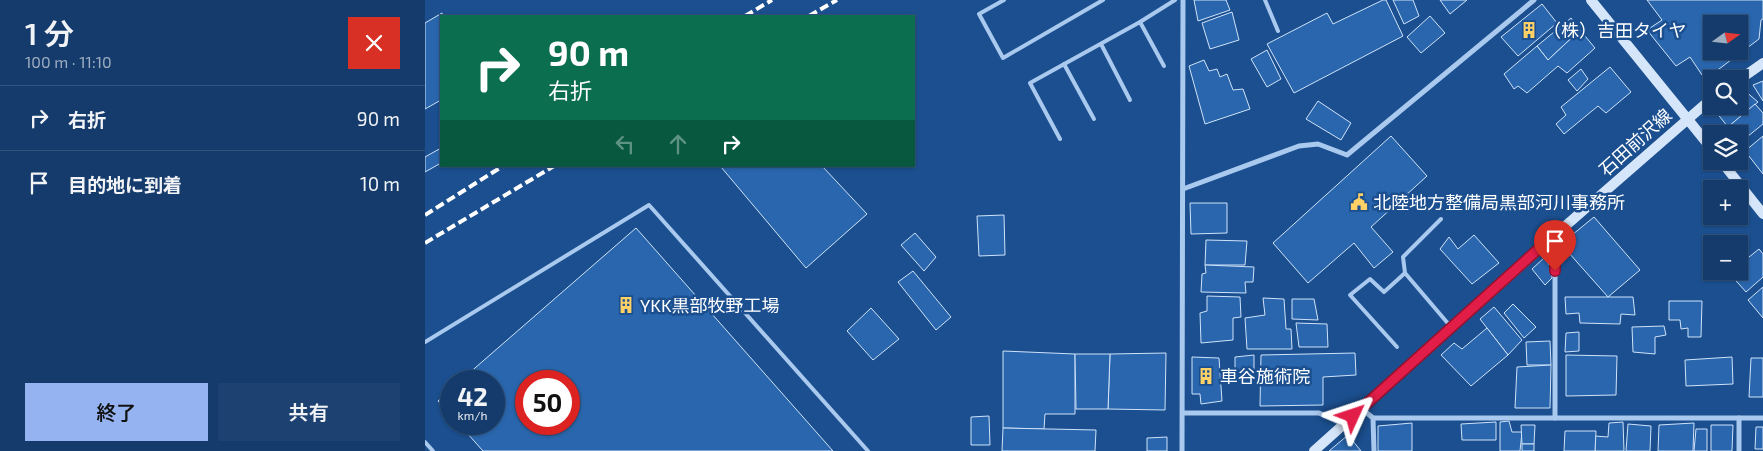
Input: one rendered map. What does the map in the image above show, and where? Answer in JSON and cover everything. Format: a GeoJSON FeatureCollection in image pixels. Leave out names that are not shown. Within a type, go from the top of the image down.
{"type":"FeatureCollection","features":[{"type":"Feature","properties":{"kind":"main road","name":"石田前沢線"},"geometry":{"type":"LineString","coordinates":[[1314,451],[1555,234],[1687,120],[1591,0]]}},
{"type":"Feature","properties":{"kind":"main road"},"geometry":{"type":"LineString","coordinates":[[1748,73],[1763,62]]}},
{"type":"Feature","properties":{"kind":"main road"},"geometry":{"type":"LineString","coordinates":[[1703,107],[1687,120],[1703,139]]}},
{"type":"Feature","properties":{"kind":"main road"},"geometry":{"type":"LineString","coordinates":[[1728,170],[1763,214]]}},
{"type":"Feature","properties":{"kind":"street"},"geometry":{"type":"LineString","coordinates":[[1182,451],[1183,0]]}},
{"type":"Feature","properties":{"kind":"street"},"geometry":{"type":"LineString","coordinates":[[1183,189],[1299,146],[1319,144],[1347,155],[1534,0]]}},
{"type":"Feature","properties":{"kind":"street"},"geometry":{"type":"LineString","coordinates":[[1555,234],[1555,418]]}},
{"type":"Feature","properties":{"kind":"street"},"geometry":{"type":"LineString","coordinates":[[1362,408],[1373,418],[1763,418]]}},
{"type":"Feature","properties":{"kind":"street"},"geometry":{"type":"LineString","coordinates":[[1183,414],[1319,413],[1343,424]]}},
{"type":"Feature","properties":{"kind":"street"},"geometry":{"type":"LineString","coordinates":[[1373,418],[1374,451]]}},
{"type":"Feature","properties":{"kind":"street"},"geometry":{"type":"LineString","coordinates":[[1739,418],[1739,451]]}},
{"type":"Feature","properties":{"kind":"lane"},"geometry":{"type":"LineString","coordinates":[[1004,0],[979,14],[1003,58],[1103,0]]}},
{"type":"Feature","properties":{"kind":"lane"},"geometry":{"type":"LineString","coordinates":[[1061,139],[1030,83],[1140,22],[1175,0]]}},
{"type":"Feature","properties":{"kind":"lane"},"geometry":{"type":"LineString","coordinates":[[1265,0],[1278,31]]}},
{"type":"Feature","properties":{"kind":"lane"},"geometry":{"type":"LineString","coordinates":[[1140,22],[1164,66]]}},
{"type":"Feature","properties":{"kind":"lane"},"geometry":{"type":"LineString","coordinates":[[1101,44],[1130,100]]}},
{"type":"Feature","properties":{"kind":"lane"},"geometry":{"type":"LineString","coordinates":[[1064,64],[1094,120]]}},
{"type":"Feature","properties":{"kind":"lane"},"geometry":{"type":"LineString","coordinates":[[425,342],[649,205],[868,451]]}},
{"type":"Feature","properties":{"kind":"lane"},"geometry":{"type":"LineString","coordinates":[[1441,219],[1403,257],[1405,273],[1451,327]]}},
{"type":"Feature","properties":{"kind":"lane"},"geometry":{"type":"LineString","coordinates":[[1397,347],[1351,295],[1370,279],[1384,292],[1405,273]]}},
{"type":"Feature","properties":{"kind":"lane"},"geometry":{"type":"LineString","coordinates":[[425,442],[433,451]]}},
{"type":"Feature","properties":{"kind":"building"},"geometry":{"type":"Polygon","coordinates":[[[1194,0],[1226,0],[1230,10],[1198,21],[1194,0]]]}},
{"type":"Feature","properties":{"kind":"building"},"geometry":{"type":"Polygon","coordinates":[[[1386,0],[1403,36],[1294,93],[1267,44],[1327,13],[1333,24],[1386,0]]]}},
{"type":"Feature","properties":{"kind":"building"},"geometry":{"type":"Polygon","coordinates":[[[1393,0],[1413,0],[1419,16],[1404,24],[1393,0]]]}},
{"type":"Feature","properties":{"kind":"building"},"geometry":{"type":"Polygon","coordinates":[[[1440,0],[1467,0],[1450,14],[1440,0]]]}},
{"type":"Feature","properties":{"kind":"building"},"geometry":{"type":"Polygon","coordinates":[[[1647,0],[1763,0],[1763,19],[1761,20],[1759,39],[1748,47],[1748,15],[1703,15],[1703,60],[1731,60],[1718,70],[1703,70],[1703,75],[1690,57],[1676,66],[1647,30],[1662,20],[1647,0]]]}},
{"type":"Feature","properties":{"kind":"building","name":"（株）吉田タイヤ"},"geometry":{"type":"Polygon","coordinates":[[[1542,4],[1557,23],[1518,56],[1501,37],[1542,4]]]}},
{"type":"Feature","properties":{"kind":"building"},"geometry":{"type":"Polygon","coordinates":[[[1232,12],[1239,40],[1210,49],[1202,23],[1232,12]]]}},
{"type":"Feature","properties":{"kind":"building"},"geometry":{"type":"Polygon","coordinates":[[[442,13],[443,15],[440,15],[440,101],[425,109],[425,23],[442,13]]]}},
{"type":"Feature","properties":{"kind":"building"},"geometry":{"type":"Polygon","coordinates":[[[1430,16],[1445,33],[1421,53],[1407,37],[1430,16]]]}},
{"type":"Feature","properties":{"kind":"building"},"geometry":{"type":"Polygon","coordinates":[[[1571,18],[1580,30],[1548,60],[1537,46],[1571,18]]]}},
{"type":"Feature","properties":{"kind":"building"},"geometry":{"type":"Polygon","coordinates":[[[1580,30],[1595,48],[1567,73],[1558,66],[1527,93],[1518,86],[1514,89],[1504,74],[1537,46],[1548,60],[1580,30]]]}},
{"type":"Feature","properties":{"kind":"building"},"geometry":{"type":"Polygon","coordinates":[[[1267,50],[1281,79],[1267,87],[1251,59],[1267,50]]]}},
{"type":"Feature","properties":{"kind":"building"},"geometry":{"type":"Polygon","coordinates":[[[1204,60],[1209,71],[1217,69],[1220,77],[1227,74],[1233,90],[1243,89],[1250,109],[1205,124],[1189,66],[1204,60]]]}},
{"type":"Feature","properties":{"kind":"building"},"geometry":{"type":"Polygon","coordinates":[[[1610,67],[1631,92],[1606,113],[1598,106],[1564,134],[1556,124],[1566,115],[1561,107],[1610,67]]]}},
{"type":"Feature","properties":{"kind":"building"},"geometry":{"type":"Polygon","coordinates":[[[1581,69],[1588,79],[1577,91],[1568,80],[1581,69]]]}},
{"type":"Feature","properties":{"kind":"building"},"geometry":{"type":"Polygon","coordinates":[[[1763,81],[1763,101],[1753,85],[1763,81]]]}},
{"type":"Feature","properties":{"kind":"building"},"geometry":{"type":"Polygon","coordinates":[[[1748,93],[1758,102],[1748,110],[1748,93]]]}},
{"type":"Feature","properties":{"kind":"building"},"geometry":{"type":"Polygon","coordinates":[[[1318,101],[1351,123],[1341,140],[1306,119],[1318,101]]]}},
{"type":"Feature","properties":{"kind":"building"},"geometry":{"type":"Polygon","coordinates":[[[1755,104],[1763,113],[1763,124],[1748,136],[1748,125],[1730,125],[1742,115],[1748,115],[1748,110],[1755,104]]]}},
{"type":"Feature","properties":{"kind":"building"},"geometry":{"type":"Polygon","coordinates":[[[1718,115],[1742,115],[1730,125],[1726,125],[1718,115]]]}},
{"type":"Feature","properties":{"kind":"building","name":"北陸地方整備局黒部河川事務所"},"geometry":{"type":"Polygon","coordinates":[[[1391,136],[1427,176],[1371,227],[1393,252],[1374,268],[1354,243],[1308,283],[1273,243],[1391,136]]]}},
{"type":"Feature","properties":{"kind":"building"},"geometry":{"type":"Polygon","coordinates":[[[1763,136],[1763,174],[1748,155],[1748,148],[1763,136]]]}},
{"type":"Feature","properties":{"kind":"building"},"geometry":{"type":"Polygon","coordinates":[[[440,149],[440,164],[425,172],[425,157],[440,149]]]}},
{"type":"Feature","properties":{"kind":"building"},"geometry":{"type":"Polygon","coordinates":[[[721,167],[823,167],[867,214],[806,268],[721,167]]]}},
{"type":"Feature","properties":{"kind":"building"},"geometry":{"type":"Polygon","coordinates":[[[1190,203],[1227,203],[1227,233],[1191,234],[1190,203]]]}},
{"type":"Feature","properties":{"kind":"building"},"geometry":{"type":"Polygon","coordinates":[[[1004,215],[1005,255],[979,256],[977,216],[1004,215]]]}},
{"type":"Feature","properties":{"kind":"building"},"geometry":{"type":"Polygon","coordinates":[[[1594,217],[1640,270],[1608,297],[1561,244],[1594,217]]]}},
{"type":"Feature","properties":{"kind":"building","name":"YKK黒部牧野工場"},"geometry":{"type":"Polygon","coordinates":[[[636,228],[833,451],[483,451],[469,435],[505,435],[505,370],[473,370],[636,228]]]}},
{"type":"Feature","properties":{"kind":"building"},"geometry":{"type":"Polygon","coordinates":[[[915,233],[936,257],[924,271],[901,245],[915,233]]]}},
{"type":"Feature","properties":{"kind":"building"},"geometry":{"type":"Polygon","coordinates":[[[1474,235],[1499,263],[1472,284],[1440,249],[1449,237],[1458,249],[1474,235]]]}},
{"type":"Feature","properties":{"kind":"building"},"geometry":{"type":"Polygon","coordinates":[[[1206,240],[1247,241],[1245,265],[1205,265],[1206,240]]]}},
{"type":"Feature","properties":{"kind":"building"},"geometry":{"type":"Polygon","coordinates":[[[1759,249],[1763,254],[1763,277],[1746,292],[1735,280],[1748,280],[1748,258],[1759,249]]]}},
{"type":"Feature","properties":{"kind":"building"},"geometry":{"type":"Polygon","coordinates":[[[1544,258],[1551,267],[1552,278],[1545,285],[1532,269],[1544,258]]]}},
{"type":"Feature","properties":{"kind":"building"},"geometry":{"type":"Polygon","coordinates":[[[1205,265],[1254,267],[1253,282],[1245,282],[1246,293],[1201,292],[1202,274],[1206,273],[1205,265]]]}},
{"type":"Feature","properties":{"kind":"building"},"geometry":{"type":"Polygon","coordinates":[[[913,271],[951,317],[936,330],[898,282],[913,271]]]}},
{"type":"Feature","properties":{"kind":"building"},"geometry":{"type":"Polygon","coordinates":[[[1763,287],[1763,318],[1748,300],[1763,287]]]}},
{"type":"Feature","properties":{"kind":"building"},"geometry":{"type":"Polygon","coordinates":[[[1207,296],[1240,297],[1241,317],[1233,318],[1233,340],[1201,343],[1200,313],[1207,311],[1207,296]]]}},
{"type":"Feature","properties":{"kind":"building"},"geometry":{"type":"Polygon","coordinates":[[[1565,297],[1633,297],[1635,315],[1621,314],[1620,324],[1580,323],[1579,313],[1566,314],[1565,297]]]}},
{"type":"Feature","properties":{"kind":"building"},"geometry":{"type":"Polygon","coordinates":[[[1263,298],[1284,299],[1286,329],[1291,329],[1292,349],[1247,349],[1245,318],[1265,315],[1263,298]]]}},
{"type":"Feature","properties":{"kind":"building"},"geometry":{"type":"Polygon","coordinates":[[[1292,299],[1314,299],[1318,320],[1292,319],[1292,299]]]}},
{"type":"Feature","properties":{"kind":"building"},"geometry":{"type":"Polygon","coordinates":[[[1669,301],[1702,301],[1701,337],[1688,337],[1688,328],[1681,329],[1680,320],[1669,320],[1669,301]]]}},
{"type":"Feature","properties":{"kind":"building"},"geometry":{"type":"Polygon","coordinates":[[[1513,304],[1536,327],[1524,338],[1504,313],[1513,304]]]}},
{"type":"Feature","properties":{"kind":"building"},"geometry":{"type":"Polygon","coordinates":[[[1494,307],[1522,340],[1508,355],[1480,319],[1494,307]]]}},
{"type":"Feature","properties":{"kind":"building"},"geometry":{"type":"Polygon","coordinates":[[[871,308],[899,339],[873,360],[847,331],[871,308]]]}},
{"type":"Feature","properties":{"kind":"building"},"geometry":{"type":"Polygon","coordinates":[[[1296,323],[1327,324],[1328,347],[1299,347],[1296,323]]]}},
{"type":"Feature","properties":{"kind":"building"},"geometry":{"type":"Polygon","coordinates":[[[1664,326],[1666,335],[1655,337],[1655,354],[1633,352],[1632,327],[1664,326]]]}},
{"type":"Feature","properties":{"kind":"building"},"geometry":{"type":"Polygon","coordinates":[[[1487,328],[1508,355],[1471,386],[1441,355],[1454,343],[1462,349],[1487,328]]]}},
{"type":"Feature","properties":{"kind":"building"},"geometry":{"type":"Polygon","coordinates":[[[1579,332],[1579,351],[1565,352],[1566,333],[1579,332]]]}},
{"type":"Feature","properties":{"kind":"building"},"geometry":{"type":"Polygon","coordinates":[[[1550,341],[1551,365],[1527,365],[1526,342],[1550,341]]]}},
{"type":"Feature","properties":{"kind":"building"},"geometry":{"type":"Polygon","coordinates":[[[1003,351],[1075,354],[1075,414],[1045,414],[1044,429],[1003,428],[1003,351]]]}},
{"type":"Feature","properties":{"kind":"building"},"geometry":{"type":"Polygon","coordinates":[[[1166,353],[1165,410],[1108,409],[1110,354],[1166,353]]]}},
{"type":"Feature","properties":{"kind":"building"},"geometry":{"type":"Polygon","coordinates":[[[1355,353],[1356,375],[1323,377],[1323,405],[1260,406],[1261,355],[1355,353]]]}},
{"type":"Feature","properties":{"kind":"building"},"geometry":{"type":"Polygon","coordinates":[[[1075,354],[1110,354],[1108,409],[1076,409],[1075,354]]]}},
{"type":"Feature","properties":{"kind":"building"},"geometry":{"type":"Polygon","coordinates":[[[1254,355],[1254,375],[1235,377],[1235,357],[1254,355]]]}},
{"type":"Feature","properties":{"kind":"building"},"geometry":{"type":"Polygon","coordinates":[[[1566,355],[1617,356],[1616,395],[1566,396],[1566,355]]]}},
{"type":"Feature","properties":{"kind":"building","name":"車谷施術院"},"geometry":{"type":"Polygon","coordinates":[[[1192,357],[1219,358],[1222,401],[1201,404],[1200,394],[1192,394],[1192,357]]]}},
{"type":"Feature","properties":{"kind":"building"},"geometry":{"type":"Polygon","coordinates":[[[1732,357],[1733,384],[1686,386],[1685,360],[1732,357]]]}},
{"type":"Feature","properties":{"kind":"building"},"geometry":{"type":"Polygon","coordinates":[[[1751,358],[1763,358],[1763,397],[1749,397],[1751,358]]]}},
{"type":"Feature","properties":{"kind":"building"},"geometry":{"type":"Polygon","coordinates":[[[1551,365],[1550,408],[1515,408],[1517,367],[1551,365]]]}},
{"type":"Feature","properties":{"kind":"building"},"geometry":{"type":"Polygon","coordinates":[[[989,416],[990,445],[971,445],[971,417],[989,416]]]}},
{"type":"Feature","properties":{"kind":"building"},"geometry":{"type":"Polygon","coordinates":[[[1509,421],[1512,432],[1522,432],[1520,451],[1500,451],[1500,422],[1509,421]]]}},
{"type":"Feature","properties":{"kind":"building"},"geometry":{"type":"Polygon","coordinates":[[[1496,422],[1496,440],[1462,440],[1461,424],[1496,422]]]}},
{"type":"Feature","properties":{"kind":"building"},"geometry":{"type":"Polygon","coordinates":[[[1623,422],[1624,451],[1595,451],[1595,436],[1608,437],[1609,423],[1623,422]]]}},
{"type":"Feature","properties":{"kind":"building"},"geometry":{"type":"Polygon","coordinates":[[[1412,423],[1412,451],[1378,451],[1378,426],[1412,423]]]}},
{"type":"Feature","properties":{"kind":"building"},"geometry":{"type":"Polygon","coordinates":[[[1694,423],[1693,451],[1658,451],[1659,425],[1694,423]]]}},
{"type":"Feature","properties":{"kind":"building"},"geometry":{"type":"Polygon","coordinates":[[[1628,424],[1651,426],[1650,451],[1626,451],[1628,424]]]}},
{"type":"Feature","properties":{"kind":"building"},"geometry":{"type":"Polygon","coordinates":[[[1521,425],[1535,425],[1534,444],[1522,444],[1521,425]]]}},
{"type":"Feature","properties":{"kind":"building"},"geometry":{"type":"Polygon","coordinates":[[[1711,425],[1733,425],[1732,451],[1711,451],[1711,425]]]}},
{"type":"Feature","properties":{"kind":"building"},"geometry":{"type":"Polygon","coordinates":[[[1756,427],[1763,427],[1763,449],[1755,449],[1756,427]]]}},
{"type":"Feature","properties":{"kind":"building"},"geometry":{"type":"Polygon","coordinates":[[[1003,428],[1096,430],[1095,451],[1002,451],[1003,428]]]}},
{"type":"Feature","properties":{"kind":"building"},"geometry":{"type":"Polygon","coordinates":[[[1696,429],[1707,429],[1707,451],[1694,451],[1696,429]]]}},
{"type":"Feature","properties":{"kind":"building"},"geometry":{"type":"Polygon","coordinates":[[[1565,431],[1596,431],[1595,451],[1564,451],[1565,431]]]}},
{"type":"Feature","properties":{"kind":"building"},"geometry":{"type":"Polygon","coordinates":[[[1348,435],[1361,451],[1329,451],[1348,435]]]}},
{"type":"Feature","properties":{"kind":"building"},"geometry":{"type":"Polygon","coordinates":[[[1167,437],[1167,451],[1147,451],[1147,438],[1167,437]]]}},
{"type":"Feature","properties":{"kind":"building"},"geometry":{"type":"Polygon","coordinates":[[[1522,444],[1534,444],[1534,451],[1522,451],[1522,444]]]}},
{"type":"Feature","properties":{"kind":"railway"},"geometry":{"type":"LineString","coordinates":[[747,15],[772,0]]}},
{"type":"Feature","properties":{"kind":"railway"},"geometry":{"type":"LineString","coordinates":[[811,15],[837,0]]}},
{"type":"Feature","properties":{"kind":"railway"},"geometry":{"type":"LineString","coordinates":[[425,215],[501,167]]}},
{"type":"Feature","properties":{"kind":"railway"},"geometry":{"type":"LineString","coordinates":[[425,243],[552,167]]}},
{"type":"Feature","properties":{"kind":"place","name":"（株）吉田タイヤ"},"geometry":{"type":"Point","coordinates":[1529,30]}},
{"type":"Feature","properties":{"kind":"place","name":"北陸地方整備局黒部河川事務所"},"geometry":{"type":"Point","coordinates":[1359,202]}},
{"type":"Feature","properties":{"kind":"place","name":"YKK黒部牧野工場"},"geometry":{"type":"Point","coordinates":[626,305]}},
{"type":"Feature","properties":{"kind":"place","name":"車谷施術院"},"geometry":{"type":"Point","coordinates":[1206,376]}},
{"type":"Feature","properties":{"kind":"route"},"geometry":{"type":"LineString","coordinates":[[1353,416],[1555,234],[1555,271]]}}]}
